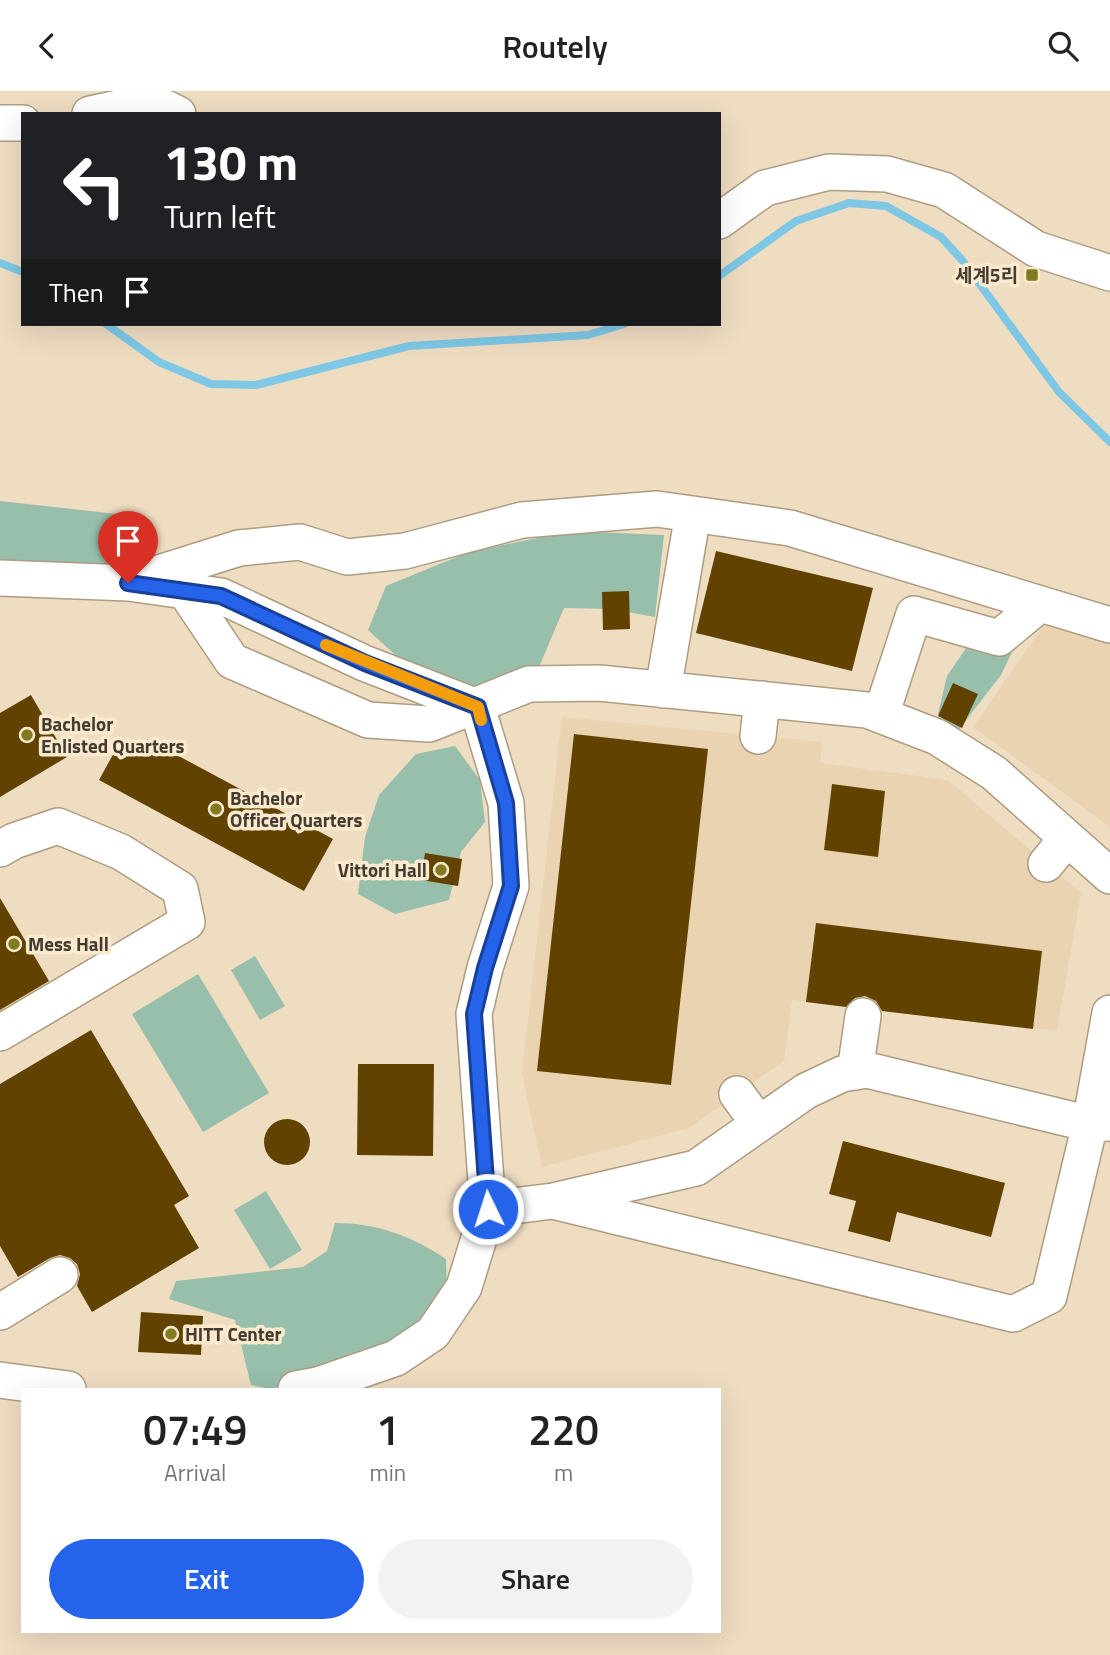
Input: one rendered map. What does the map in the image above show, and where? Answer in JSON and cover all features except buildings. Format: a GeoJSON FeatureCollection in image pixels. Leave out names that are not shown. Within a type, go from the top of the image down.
{"type":"FeatureCollection","features":[{"type":"Feature","properties":{"kind":"street"},"geometry":{"type":"LineString","coordinates":[[100,112],[152,101],[174,112]]}},
{"type":"Feature","properties":{"kind":"street"},"geometry":{"type":"LineString","coordinates":[[0,123],[21,123]]}},
{"type":"Feature","properties":{"kind":"street"},"geometry":{"type":"LineString","coordinates":[[721,220],[765,188],[830,172],[887,174],[944,190],[1036,249],[1110,273]]}},
{"type":"Feature","properties":{"kind":"street"},"geometry":{"type":"LineString","coordinates":[[128,583],[239,548],[300,542],[348,557],[405,551],[522,520],[657,509],[790,528],[1110,625]]}},
{"type":"Feature","properties":{"kind":"street"},"geometry":{"type":"LineString","coordinates":[[663,690],[693,514]]}},
{"type":"Feature","properties":{"kind":"street"},"geometry":{"type":"LineString","coordinates":[[0,578],[128,583],[221,596],[365,663],[478,707]]}},
{"type":"Feature","properties":{"kind":"street"},"geometry":{"type":"LineString","coordinates":[[185,591],[232,661],[368,720],[429,724],[478,707],[529,684],[599,683],[867,710],[937,737],[994,773],[1110,876]]}},
{"type":"Feature","properties":{"kind":"street"},"geometry":{"type":"LineString","coordinates":[[881,715],[914,614],[999,638],[1040,604]]}},
{"type":"Feature","properties":{"kind":"street"},"geometry":{"type":"LineString","coordinates":[[758,736],[762,699]]}},
{"type":"Feature","properties":{"kind":"street"},"geometry":{"type":"LineString","coordinates":[[302,1388],[318,1385],[396,1358],[433,1333],[464,1287],[488,1209],[474,1014],[485,968],[511,886],[506,803],[478,707]]}},
{"type":"Feature","properties":{"kind":"street"},"geometry":{"type":"LineString","coordinates":[[0,849],[14,841],[58,826],[121,852],[180,889],[187,922],[0,1033]]}},
{"type":"Feature","properties":{"kind":"street"},"geometry":{"type":"LineString","coordinates":[[553,1201],[1013,1314],[1049,1296],[1100,1124],[1110,1013]]}},
{"type":"Feature","properties":{"kind":"street"},"geometry":{"type":"LineString","coordinates":[[855,1072],[863,1016]]}},
{"type":"Feature","properties":{"kind":"street"},"geometry":{"type":"LineString","coordinates":[[488,1209],[553,1201],[696,1168],[806,1091],[842,1074],[867,1070],[1100,1124]]}},
{"type":"Feature","properties":{"kind":"street"},"geometry":{"type":"LineString","coordinates":[[737,1094],[759,1124]]}},
{"type":"Feature","properties":{"kind":"street"},"geometry":{"type":"LineString","coordinates":[[0,1312],[60,1275]]}},
{"type":"Feature","properties":{"kind":"street"},"geometry":{"type":"LineString","coordinates":[[0,1380],[60,1388]]}},
{"type":"Feature","properties":{"kind":"shaded area"},"geometry":{"type":"Polygon","coordinates":[[[1049,618],[1110,642],[1110,827],[973,727],[1049,618]]]}},
{"type":"Feature","properties":{"kind":"shaded area"},"geometry":{"type":"Polygon","coordinates":[[[562,717],[822,742],[820,763],[948,780],[1081,893],[1057,1031],[792,1000],[784,1061],[689,1128],[542,1167],[522,1074],[562,717]]]}},
{"type":"Feature","properties":{"kind":"green space"},"geometry":{"type":"Polygon","coordinates":[[[0,501],[126,515],[137,526],[105,571],[0,562],[0,501]]]}},
{"type":"Feature","properties":{"kind":"green space"},"geometry":{"type":"Polygon","coordinates":[[[571,531],[664,535],[655,617],[611,609],[564,608],[539,667],[474,688],[403,662],[368,630],[386,586],[469,552],[571,531]]]}},
{"type":"Feature","properties":{"kind":"green space"},"geometry":{"type":"Polygon","coordinates":[[[971,641],[1012,652],[1001,675],[957,732],[938,714],[947,676],[971,641]]]}},
{"type":"Feature","properties":{"kind":"green space"},"geometry":{"type":"Polygon","coordinates":[[[455,746],[480,780],[485,822],[461,852],[449,900],[395,914],[358,894],[365,837],[379,795],[416,754],[455,746]]]}},
{"type":"Feature","properties":{"kind":"green space"},"geometry":{"type":"Polygon","coordinates":[[[255,956],[285,1006],[260,1020],[231,970],[255,956]]]}},
{"type":"Feature","properties":{"kind":"green space"},"geometry":{"type":"Polygon","coordinates":[[[198,974],[269,1093],[203,1132],[132,1014],[198,974]]]}},
{"type":"Feature","properties":{"kind":"green space"},"geometry":{"type":"Polygon","coordinates":[[[266,1191],[302,1250],[270,1269],[234,1210],[266,1191]]]}},
{"type":"Feature","properties":{"kind":"green space"},"geometry":{"type":"Polygon","coordinates":[[[335,1223],[365,1225],[394,1232],[446,1259],[447,1295],[413,1339],[336,1372],[274,1388],[251,1385],[235,1320],[169,1299],[176,1281],[303,1267],[327,1251],[335,1223]]]}},
{"type":"Feature","properties":{"kind":"waterway"},"geometry":{"type":"LineString","coordinates":[[721,275],[796,221],[849,203],[886,206],[941,237],[962,260],[1059,392],[1110,442]]}},
{"type":"Feature","properties":{"kind":"waterway"},"geometry":{"type":"LineString","coordinates":[[0,263],[21,271]]}},
{"type":"Feature","properties":{"kind":"waterway"},"geometry":{"type":"LineString","coordinates":[[109,326],[159,362],[211,384],[256,385],[409,346],[588,335],[617,326]]}},
{"type":"Feature","properties":{"kind":"slow traffic"},"geometry":{"type":"LineString","coordinates":[[326,645],[478,707],[481,720]]}},
{"type":"Feature","properties":{"kind":"place","name":"세계5리"},"geometry":{"type":"Point","coordinates":[1032,275]}},
{"type":"Feature","properties":{"kind":"place","name":"Bachelor Enlisted Quarters"},"geometry":{"type":"Point","coordinates":[27,735]}},
{"type":"Feature","properties":{"kind":"place","name":"Bachelor Officer Quarters"},"geometry":{"type":"Point","coordinates":[216,809]}},
{"type":"Feature","properties":{"kind":"place","name":"Vittori Hall"},"geometry":{"type":"Point","coordinates":[441,870]}},
{"type":"Feature","properties":{"kind":"place","name":"Mess Hall"},"geometry":{"type":"Point","coordinates":[14,944]}},
{"type":"Feature","properties":{"kind":"place","name":"HITT Center"},"geometry":{"type":"Point","coordinates":[171,1334]}},
{"type":"Feature","properties":{"kind":"route"},"geometry":{"type":"LineString","coordinates":[[128,583],[221,596],[365,663],[478,707],[506,803],[511,886],[485,968],[474,1014],[488,1209]]}}]}
